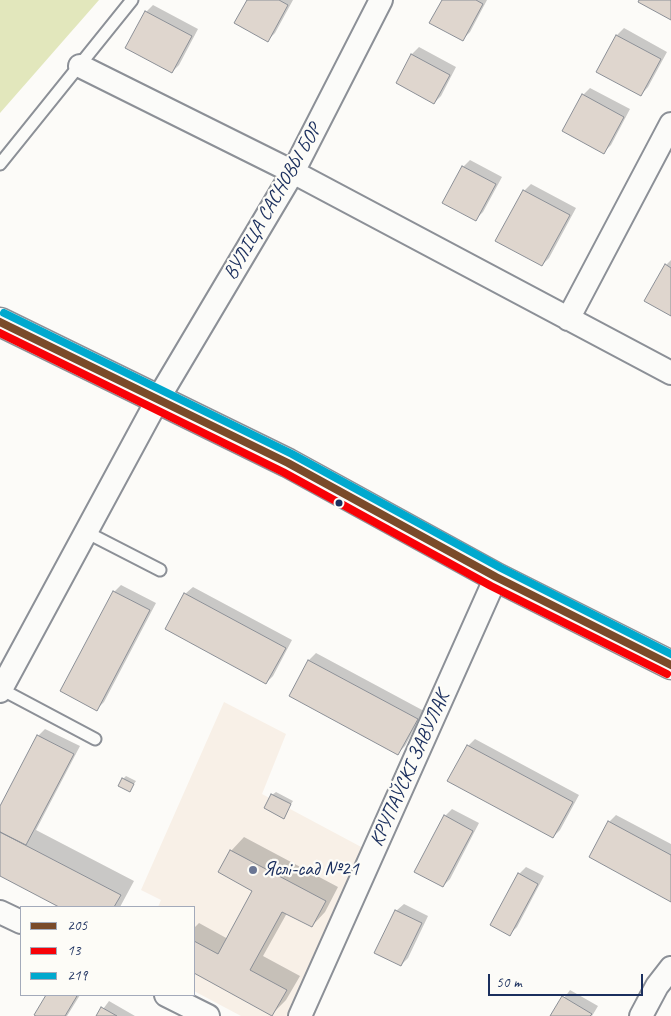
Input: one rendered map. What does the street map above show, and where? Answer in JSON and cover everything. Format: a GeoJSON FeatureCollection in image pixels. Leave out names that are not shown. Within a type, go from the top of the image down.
{"type":"FeatureCollection","features":[{"type":"Feature","properties":{"kind":"main road"},"geometry":{"type":"LineString","coordinates":[[0,322],[288,463],[496,577],[671,665]]}},
{"type":"Feature","properties":{"kind":"street","name":"ВУЛІЦА САСНОВЫ БОР"},"geometry":{"type":"LineString","coordinates":[[1,690],[158,399],[293,172],[381,0]]}},
{"type":"Feature","properties":{"kind":"street"},"geometry":{"type":"LineString","coordinates":[[80,66],[293,172],[671,373]]}},
{"type":"Feature","properties":{"kind":"street"},"geometry":{"type":"LineString","coordinates":[[568,319],[671,124]]}},
{"type":"Feature","properties":{"kind":"street","name":"КРУПАЎСКІ ЗАВУЛАК"},"geometry":{"type":"LineString","coordinates":[[300,1016],[496,577]]}},
{"type":"Feature","properties":{"kind":"street"},"geometry":{"type":"LineString","coordinates":[[0,912],[20,922]]}},
{"type":"Feature","properties":{"kind":"street"},"geometry":{"type":"LineString","coordinates":[[641,1016],[661,988],[671,968]]}},
{"type":"Feature","properties":{"kind":"street"},"geometry":{"type":"LineString","coordinates":[[168,996],[208,1016]]}},
{"type":"Feature","properties":{"kind":"lane"},"geometry":{"type":"LineString","coordinates":[[0,164],[132,0]]}},
{"type":"Feature","properties":{"kind":"lane"},"geometry":{"type":"LineString","coordinates":[[86,532],[160,570]]}},
{"type":"Feature","properties":{"kind":"lane"},"geometry":{"type":"LineString","coordinates":[[1,690],[95,738]]}},
{"type":"Feature","properties":{"kind":"shaded area","name":"Яслі-сад №21"},"geometry":{"type":"Polygon","coordinates":[[[224,702],[286,734],[262,794],[365,849],[288,1016],[241,1016],[195,992],[195,906],[158,906],[161,900],[141,890],[224,702]]]}},
{"type":"Feature","properties":{"kind":"green space"},"geometry":{"type":"Polygon","coordinates":[[[0,0],[99,0],[0,113],[0,0]]]}},
{"type":"Feature","properties":{"kind":"building"},"geometry":{"type":"Polygon","coordinates":[[[247,0],[279,0],[288,5],[268,42],[234,23],[247,0]]]}},
{"type":"Feature","properties":{"kind":"building"},"geometry":{"type":"Polygon","coordinates":[[[442,0],[476,0],[483,4],[463,41],[429,23],[442,0]]]}},
{"type":"Feature","properties":{"kind":"building"},"geometry":{"type":"Polygon","coordinates":[[[639,0],[671,0],[671,20],[638,2],[639,0]]]}},
{"type":"Feature","properties":{"kind":"building"},"geometry":{"type":"Polygon","coordinates":[[[145,11],[192,36],[172,73],[125,48],[145,11]]]}},
{"type":"Feature","properties":{"kind":"building"},"geometry":{"type":"Polygon","coordinates":[[[616,35],[661,59],[641,96],[596,72],[616,35]]]}},
{"type":"Feature","properties":{"kind":"building"},"geometry":{"type":"Polygon","coordinates":[[[411,54],[450,75],[434,104],[396,83],[411,54]]]}},
{"type":"Feature","properties":{"kind":"building"},"geometry":{"type":"Polygon","coordinates":[[[582,94],[624,117],[604,154],[562,131],[582,94]]]}},
{"type":"Feature","properties":{"kind":"building"},"geometry":{"type":"Polygon","coordinates":[[[462,166],[496,184],[476,221],[442,203],[462,166]]]}},
{"type":"Feature","properties":{"kind":"building"},"geometry":{"type":"Polygon","coordinates":[[[523,190],[570,215],[542,266],[495,241],[523,190]]]}},
{"type":"Feature","properties":{"kind":"building"},"geometry":{"type":"Polygon","coordinates":[[[665,264],[671,268],[671,316],[644,301],[665,264]]]}},
{"type":"Feature","properties":{"kind":"building"},"geometry":{"type":"Polygon","coordinates":[[[113,591],[150,610],[97,711],[60,691],[113,591]]]}},
{"type":"Feature","properties":{"kind":"building"},"geometry":{"type":"Polygon","coordinates":[[[184,593],[286,648],[266,684],[165,629],[184,593]]]}},
{"type":"Feature","properties":{"kind":"building"},"geometry":{"type":"Polygon","coordinates":[[[308,660],[418,719],[398,755],[289,696],[308,660]]]}},
{"type":"Feature","properties":{"kind":"building"},"geometry":{"type":"Polygon","coordinates":[[[37,735],[74,754],[26,845],[0,832],[0,806],[37,735]]]}},
{"type":"Feature","properties":{"kind":"building"},"geometry":{"type":"Polygon","coordinates":[[[467,745],[573,802],[553,838],[447,781],[467,745]]]}},
{"type":"Feature","properties":{"kind":"building"},"geometry":{"type":"Polygon","coordinates":[[[122,778],[134,784],[130,792],[118,786],[122,778]]]}},
{"type":"Feature","properties":{"kind":"building"},"geometry":{"type":"Polygon","coordinates":[[[271,794],[291,804],[284,819],[264,808],[271,794]]]}},
{"type":"Feature","properties":{"kind":"building"},"geometry":{"type":"Polygon","coordinates":[[[444,815],[473,831],[443,887],[414,872],[444,815]]]}},
{"type":"Feature","properties":{"kind":"building"},"geometry":{"type":"Polygon","coordinates":[[[608,821],[671,855],[671,902],[589,857],[608,821]]]}},
{"type":"Feature","properties":{"kind":"building"},"geometry":{"type":"Polygon","coordinates":[[[0,832],[121,895],[115,906],[57,906],[0,876],[0,832]]]}},
{"type":"Feature","properties":{"kind":"building"},"geometry":{"type":"Polygon","coordinates":[[[230,850],[326,901],[312,927],[282,912],[250,970],[287,990],[272,1016],[195,974],[195,942],[218,954],[252,891],[218,872],[230,850]]]}},
{"type":"Feature","properties":{"kind":"building"},"geometry":{"type":"Polygon","coordinates":[[[518,873],[538,884],[510,936],[490,925],[518,873]]]}},
{"type":"Feature","properties":{"kind":"building"},"geometry":{"type":"Polygon","coordinates":[[[395,910],[422,923],[401,966],[374,953],[395,910]]]}},
{"type":"Feature","properties":{"kind":"building"},"geometry":{"type":"Polygon","coordinates":[[[45,996],[77,996],[65,1016],[34,1015],[45,996]]]}},
{"type":"Feature","properties":{"kind":"building"},"geometry":{"type":"Polygon","coordinates":[[[562,996],[592,1014],[590,1016],[550,1016],[562,996]]]}},
{"type":"Feature","properties":{"kind":"building"},"geometry":{"type":"Polygon","coordinates":[[[101,1007],[117,1016],[96,1016],[101,1007]]]}},
{"type":"Feature","properties":{"kind":"transit line","name":"219"},"geometry":{"type":"LineString","coordinates":[[4,313],[292,454],[501,568],[671,654]]}},
{"type":"Feature","properties":{"kind":"transit line","name":"205"},"geometry":{"type":"LineString","coordinates":[[0,322],[288,463],[496,577],[671,665]]}},
{"type":"Feature","properties":{"kind":"transit line","name":"13"},"geometry":{"type":"LineString","coordinates":[[0,333],[283,472],[491,586],[667,674]]}},
{"type":"Feature","properties":{"kind":"place","name":"Яслі-сад №21"},"geometry":{"type":"Point","coordinates":[253,870]}}]}
